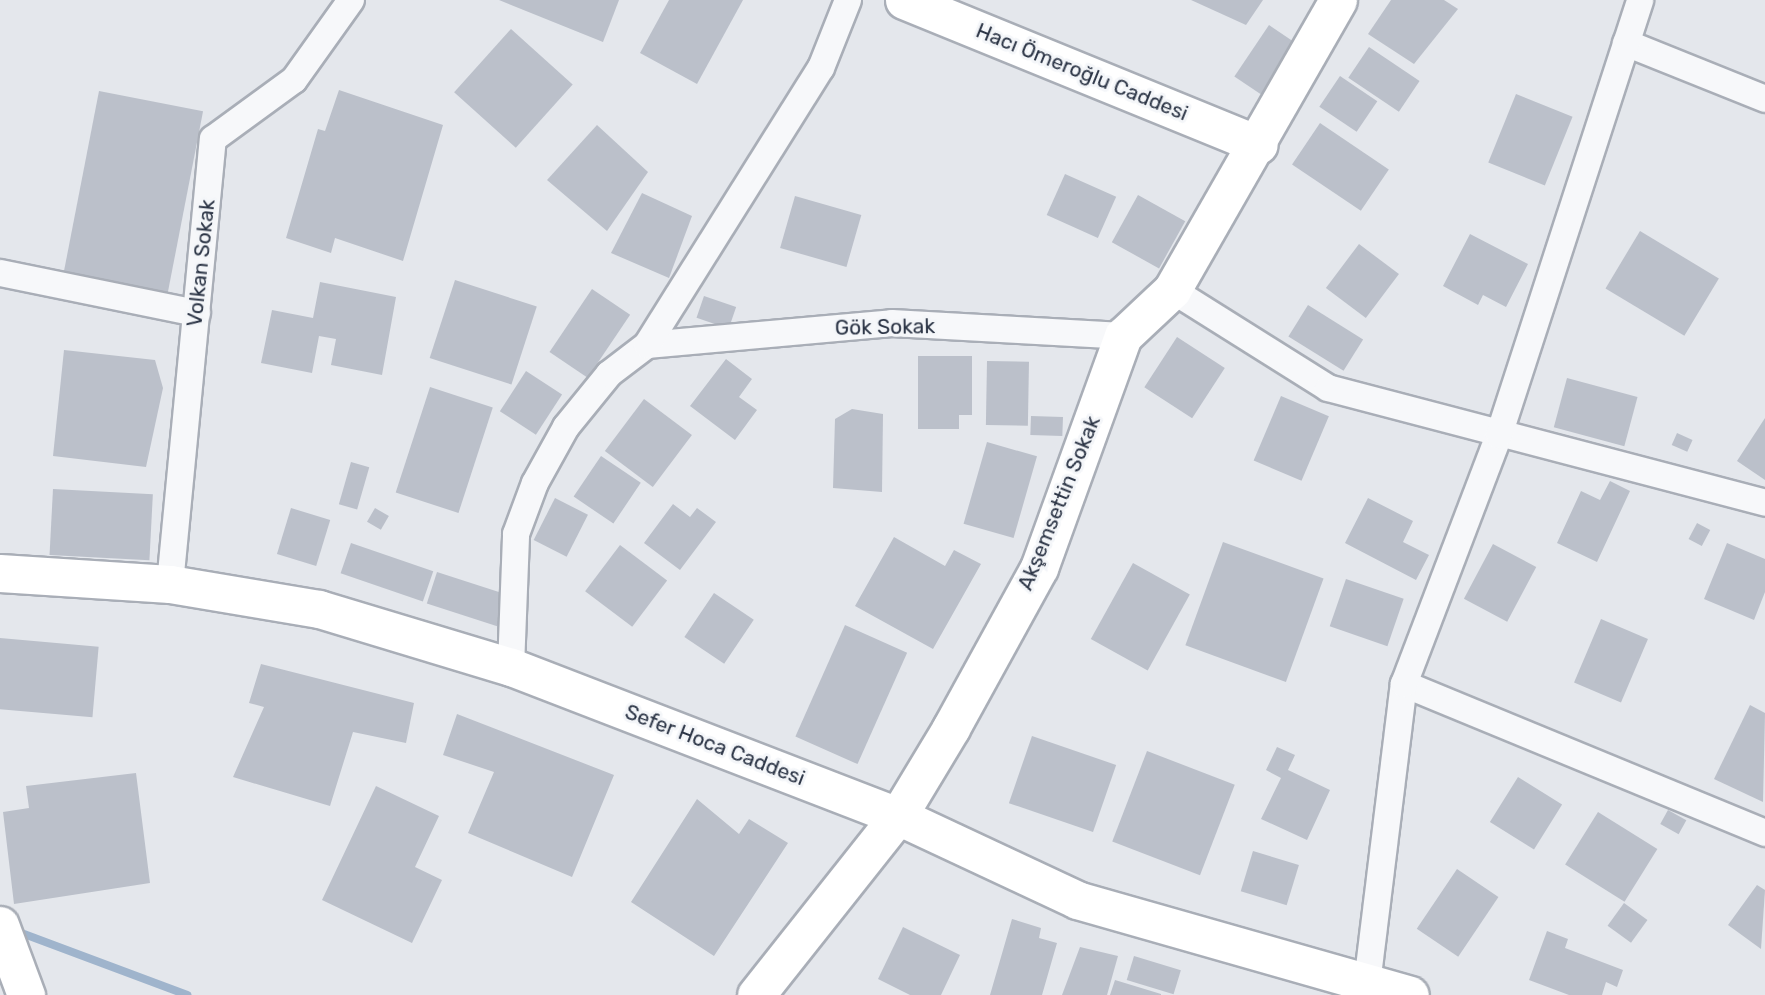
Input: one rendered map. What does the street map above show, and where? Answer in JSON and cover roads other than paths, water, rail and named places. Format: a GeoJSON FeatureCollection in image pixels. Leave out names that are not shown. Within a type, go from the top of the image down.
{"type":"FeatureCollection","features":[{"type":"Feature","properties":{"kind":"street","name":"Volkan Sokak"},"geometry":{"type":"LineString","coordinates":[[170,584],[213,139],[294,80],[351,0]]}},
{"type":"Feature","properties":{"kind":"street"},"geometry":{"type":"LineString","coordinates":[[511,667],[516,534],[535,483],[592,395],[647,345],[821,68],[848,0]]}},
{"type":"Feature","properties":{"kind":"street","name":"Hacı Ömeroğlu Caddesi"},"geometry":{"type":"LineString","coordinates":[[904,0],[1259,145]]}},
{"type":"Feature","properties":{"kind":"street","name":"Akşemsettin Sokak"},"geometry":{"type":"LineString","coordinates":[[756,995],[898,816],[1039,568],[1123,336],[1172,290],[1259,145],[1338,0]]}},
{"type":"Feature","properties":{"kind":"street"},"geometry":{"type":"LineString","coordinates":[[1367,984],[1404,684],[1499,435],[1640,0]]}},
{"type":"Feature","properties":{"kind":"street"},"geometry":{"type":"LineString","coordinates":[[1626,43],[1765,99]]}},
{"type":"Feature","properties":{"kind":"street"},"geometry":{"type":"LineString","coordinates":[[0,274],[197,313]]}},
{"type":"Feature","properties":{"kind":"street"},"geometry":{"type":"LineString","coordinates":[[1172,290],[1328,388],[1765,503]]}},
{"type":"Feature","properties":{"kind":"street","name":"Gök Sokak"},"geometry":{"type":"LineString","coordinates":[[647,345],[892,323],[1123,336]]}},
{"type":"Feature","properties":{"kind":"street","name":"Sefer Hoca Caddesi"},"geometry":{"type":"LineString","coordinates":[[0,573],[170,584],[319,609],[511,667],[898,816],[1077,900],[1410,995]]}},
{"type":"Feature","properties":{"kind":"street"},"geometry":{"type":"LineString","coordinates":[[1404,684],[1765,833]]}},
{"type":"Feature","properties":{"kind":"street"},"geometry":{"type":"LineString","coordinates":[[0,925],[26,995]]}},
{"type":"Feature","properties":{"kind":"waterway"},"geometry":{"type":"LineString","coordinates":[[16,931],[187,995]]}}]}
